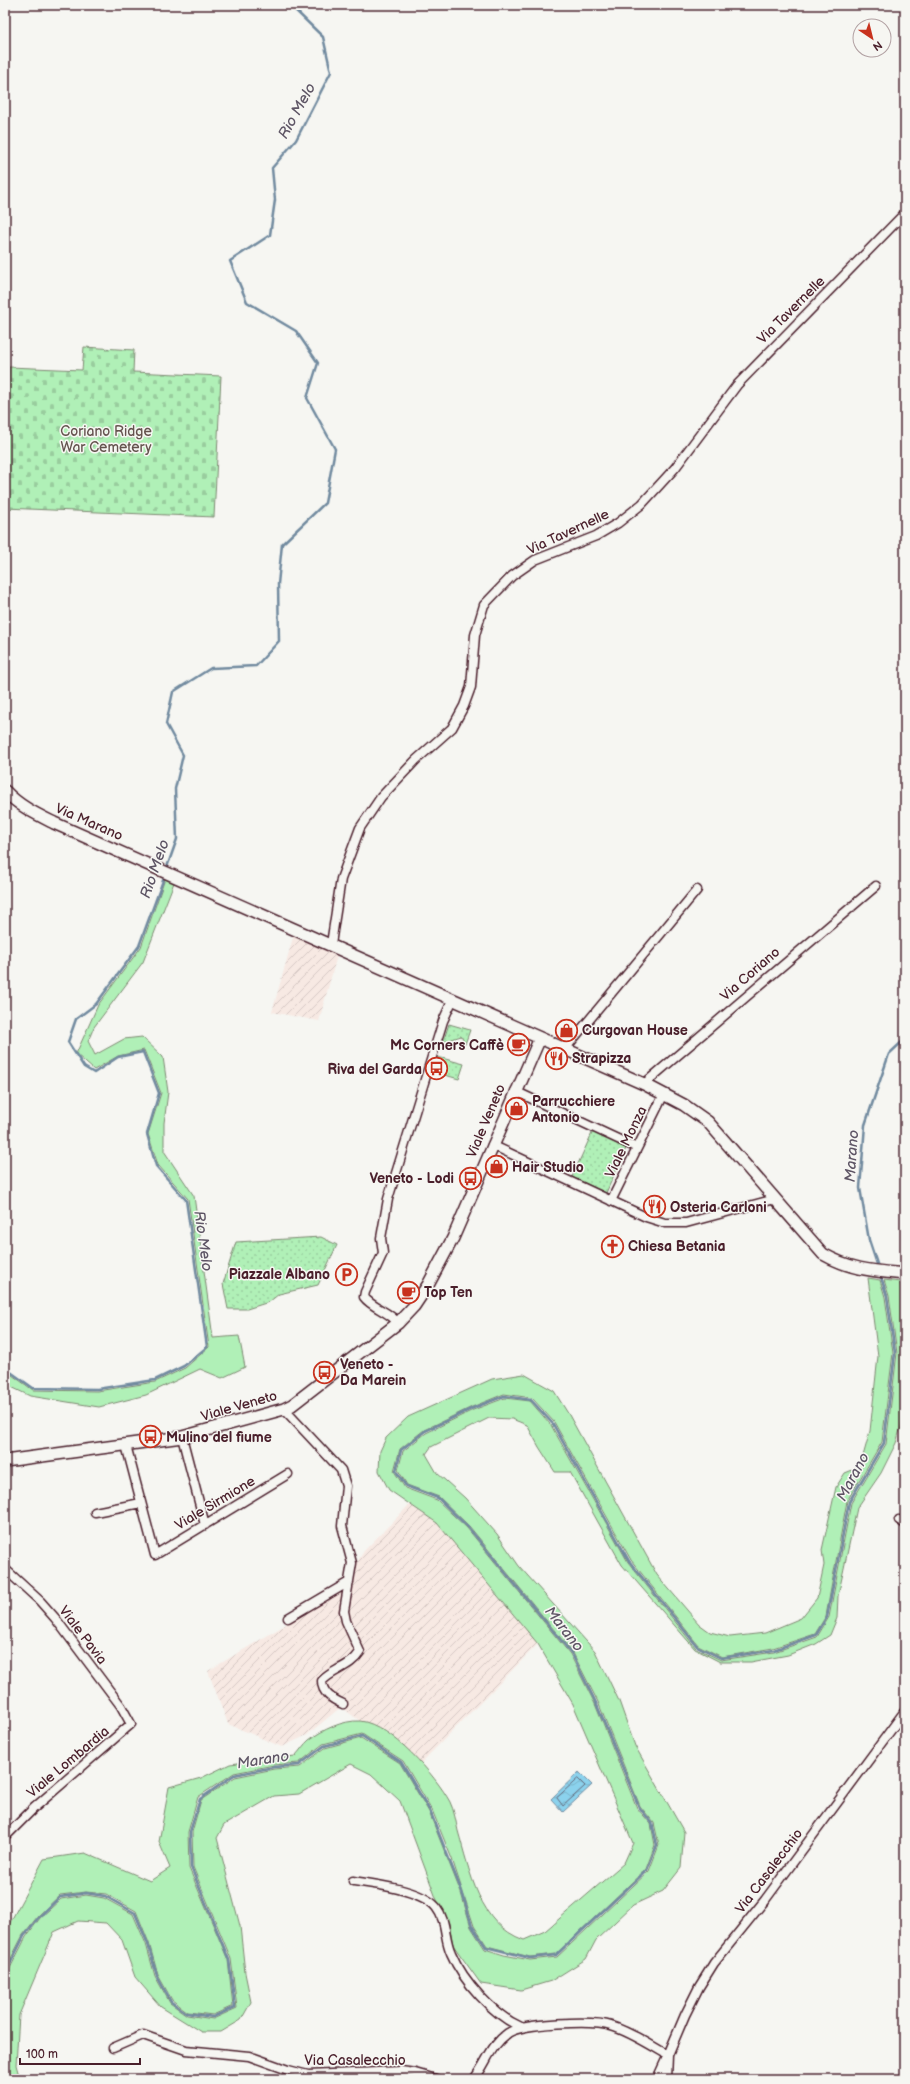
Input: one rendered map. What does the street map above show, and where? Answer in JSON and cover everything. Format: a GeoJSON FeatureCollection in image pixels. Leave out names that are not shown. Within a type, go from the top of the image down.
{"type":"FeatureCollection","features":[{"type":"Feature","properties":{"kind":"main road","name":"Via Marano"},"geometry":{"type":"LineString","coordinates":[[5,791],[12,800],[29,811],[155,868],[331,944],[664,1094],[684,1105],[708,1122],[824,1254],[840,1263],[862,1270],[903,1274]]}},
{"type":"Feature","properties":{"kind":"main road","name":"Viale Veneto"},"geometry":{"type":"LineString","coordinates":[[5,1461],[126,1446],[182,1437],[284,1409],[292,1405],[398,1323],[414,1306],[428,1285],[453,1238],[492,1145],[540,1038]]}},
{"type":"Feature","properties":{"kind":"street","name":"Via Tavernelle"},"geometry":{"type":"LineString","coordinates":[[331,944],[341,879],[360,828],[381,797],[416,760],[452,728],[464,706],[471,687],[475,635],[484,605],[512,576],[535,560],[596,536],[618,523],[642,504],[675,468],[737,385],[905,213]]}},
{"type":"Feature","properties":{"kind":"street","name":"Via Coriano"},"geometry":{"type":"LineString","coordinates":[[644,1084],[876,886]]}},
{"type":"Feature","properties":{"kind":"street"},"geometry":{"type":"LineString","coordinates":[[565,1049],[697,890]]}},
{"type":"Feature","properties":{"kind":"street"},"geometry":{"type":"LineString","coordinates":[[398,1323],[392,1315],[367,1301],[364,1297],[365,1292],[381,1261],[383,1253],[381,1238],[388,1199],[443,1021],[453,999]]}},
{"type":"Feature","properties":{"kind":"street"},"geometry":{"type":"LineString","coordinates":[[516,1091],[637,1148]]}},
{"type":"Feature","properties":{"kind":"street","name":"Viale Monza"},"geometry":{"type":"LineString","coordinates":[[611,1201],[664,1094]]}},
{"type":"Feature","properties":{"kind":"street"},"geometry":{"type":"LineString","coordinates":[[492,1145],[646,1217],[676,1224],[775,1199]]}},
{"type":"Feature","properties":{"kind":"street"},"geometry":{"type":"LineString","coordinates":[[284,1409],[341,1470],[346,1486],[342,1526],[352,1563],[344,1611],[346,1621],[360,1652],[349,1664],[327,1675],[322,1681],[322,1686],[326,1694],[343,1704]]}},
{"type":"Feature","properties":{"kind":"street"},"geometry":{"type":"LineString","coordinates":[[182,1437],[205,1525]]}},
{"type":"Feature","properties":{"kind":"street"},"geometry":{"type":"LineString","coordinates":[[95,1512],[141,1503],[126,1446]]}},
{"type":"Feature","properties":{"kind":"street","name":"Viale Sirmione"},"geometry":{"type":"LineString","coordinates":[[141,1503],[155,1555],[288,1474]]}},
{"type":"Feature","properties":{"kind":"street","name":"Viale Pavia"},"geometry":{"type":"LineString","coordinates":[[5,1569],[40,1601],[55,1618],[121,1706],[131,1724]]}},
{"type":"Feature","properties":{"kind":"street"},"geometry":{"type":"LineString","coordinates":[[288,1618],[350,1582]]}},
{"type":"Feature","properties":{"kind":"street","name":"Via Casalecchio"},"geometry":{"type":"LineString","coordinates":[[657,2079],[685,2014],[714,1963],[765,1900],[905,1711]]}},
{"type":"Feature","properties":{"kind":"street","name":"Viale Lombardia"},"geometry":{"type":"LineString","coordinates":[[5,1837],[34,1808],[131,1724]]}},
{"type":"Feature","properties":{"kind":"street"},"geometry":{"type":"LineString","coordinates":[[353,1881],[373,1884],[413,1894],[435,1907],[442,1918],[450,1953],[474,1988],[498,2014],[521,2027]]}},
{"type":"Feature","properties":{"kind":"street"},"geometry":{"type":"LineString","coordinates":[[474,2079],[487,2055],[497,2042],[509,2032],[521,2027],[588,2023],[610,2025],[668,2055]]}},
{"type":"Feature","properties":{"kind":"street","name":"Via Casalecchio"},"geometry":{"type":"LineString","coordinates":[[113,2048],[143,2035],[186,2050],[249,2056],[308,2075],[401,2072],[415,2073],[436,2079]]}},
{"type":"Feature","properties":{"kind":"street","name":"Via Casalecchio"},"geometry":{"type":"LineString","coordinates":[[667,2079],[668,2055]]}},
{"type":"Feature","properties":{"kind":"shaded area"},"geometry":{"type":"Polygon","coordinates":[[[294,934],[338,952],[319,1021],[272,1012],[294,934]]]}},
{"type":"Feature","properties":{"kind":"shaded area"},"geometry":{"type":"Polygon","coordinates":[[[410,1504],[437,1523],[538,1644],[421,1763],[387,1732],[360,1721],[341,1707],[307,1735],[282,1747],[228,1724],[208,1671],[345,1589],[344,1597],[349,1617],[348,1611],[356,1564],[364,1551],[410,1504]],[[349,1620],[357,1652],[348,1661],[325,1672],[319,1680],[319,1687],[324,1696],[337,1697],[329,1691],[325,1682],[329,1678],[351,1667],[364,1653],[363,1646],[349,1620]]]}},
{"type":"Feature","properties":{"kind":"green space","name":"Coriano Ridge War Cemetery"},"geometry":{"type":"Polygon","coordinates":[[[84,347],[134,350],[133,372],[221,376],[214,517],[5,508],[5,417],[7,416],[9,367],[82,370],[84,347]]]}},
{"type":"Feature","properties":{"kind":"green space"},"geometry":{"type":"Polygon","coordinates":[[[166,876],[175,880],[143,962],[94,1027],[88,1041],[95,1055],[124,1039],[142,1037],[163,1057],[168,1092],[164,1123],[164,1151],[194,1196],[213,1338],[239,1336],[245,1367],[222,1378],[200,1369],[146,1395],[99,1407],[30,1396],[5,1384],[5,1370],[33,1390],[97,1391],[155,1382],[185,1368],[209,1347],[188,1199],[158,1165],[148,1134],[161,1093],[144,1050],[118,1056],[94,1070],[76,1054],[98,1005],[141,947],[166,876]]]}},
{"type":"Feature","properties":{"kind":"green space"},"geometry":{"type":"Polygon","coordinates":[[[449,1024],[470,1030],[465,1044],[461,1036],[443,1042],[449,1024]]]}},
{"type":"Feature","properties":{"kind":"green space"},"geometry":{"type":"Polygon","coordinates":[[[438,1057],[464,1064],[459,1079],[434,1072],[438,1057]]]}},
{"type":"Feature","properties":{"kind":"green space"},"geometry":{"type":"Polygon","coordinates":[[[593,1131],[627,1146],[606,1193],[572,1177],[593,1131]]]}},
{"type":"Feature","properties":{"kind":"green space"},"geometry":{"type":"Polygon","coordinates":[[[321,1237],[337,1245],[318,1285],[279,1294],[269,1302],[247,1309],[228,1309],[223,1284],[236,1242],[321,1237]]]}},
{"type":"Feature","properties":{"kind":"green space"},"geometry":{"type":"Polygon","coordinates":[[[868,1278],[880,1280],[885,1297],[893,1353],[882,1442],[847,1501],[826,1616],[815,1634],[773,1648],[722,1657],[698,1645],[631,1560],[554,1422],[532,1398],[504,1394],[472,1407],[424,1430],[400,1449],[394,1471],[405,1488],[437,1500],[467,1528],[570,1654],[595,1704],[637,1808],[651,1824],[655,1845],[646,1869],[556,1954],[530,1957],[487,1946],[474,1926],[452,1859],[432,1810],[403,1761],[362,1734],[323,1744],[299,1763],[274,1765],[234,1773],[198,1797],[188,1832],[189,1868],[228,1960],[233,2006],[213,2015],[188,2012],[172,2000],[158,1975],[149,1943],[136,1911],[106,1894],[86,1892],[60,1895],[38,1916],[23,1935],[5,1970],[5,1932],[44,1859],[85,1853],[150,1881],[170,1868],[159,1842],[169,1787],[201,1778],[230,1764],[295,1756],[314,1736],[333,1726],[353,1721],[372,1724],[385,1731],[398,1741],[424,1766],[443,1791],[453,1809],[472,1879],[479,1895],[496,1922],[509,1932],[524,1940],[545,1931],[624,1863],[633,1843],[573,1704],[538,1644],[437,1523],[389,1490],[379,1471],[380,1451],[386,1438],[408,1417],[492,1379],[524,1374],[554,1391],[569,1415],[657,1575],[699,1624],[710,1632],[730,1637],[765,1633],[801,1618],[817,1598],[824,1565],[822,1550],[836,1487],[845,1473],[860,1467],[870,1431],[878,1356],[868,1278]]]}},
{"type":"Feature","properties":{"kind":"green space"},"geometry":{"type":"Polygon","coordinates":[[[884,1280],[900,1282],[905,1302],[904,1417],[896,1443],[881,1473],[857,1508],[838,1596],[837,1618],[830,1635],[816,1644],[788,1655],[751,1662],[720,1662],[695,1649],[622,1565],[570,1472],[555,1472],[527,1425],[512,1419],[489,1418],[431,1447],[426,1454],[437,1473],[465,1498],[497,1534],[519,1566],[595,1651],[619,1701],[635,1746],[684,1832],[681,1868],[663,1891],[633,1905],[596,1940],[586,1959],[551,1981],[521,1990],[481,1984],[453,1945],[449,1923],[436,1898],[400,1801],[371,1774],[351,1764],[299,1794],[274,1796],[224,1825],[217,1838],[240,1926],[245,1973],[251,2002],[241,2020],[221,2032],[201,2032],[161,2007],[135,1977],[122,1940],[106,1923],[78,1921],[54,1932],[19,2015],[16,2065],[20,2079],[5,2079],[5,1978],[26,1937],[40,1918],[61,1899],[86,1895],[104,1898],[133,1914],[146,1944],[155,1976],[170,2003],[187,2015],[213,2019],[237,2008],[231,1959],[193,1867],[192,1832],[201,1800],[235,1777],[274,1769],[300,1767],[325,1748],[361,1738],[400,1763],[429,1812],[461,1893],[471,1927],[485,1949],[504,1955],[530,1960],[557,1957],[649,1871],[659,1845],[654,1823],[640,1806],[598,1702],[573,1653],[469,1526],[439,1497],[407,1485],[398,1470],[403,1451],[426,1433],[473,1410],[505,1398],[530,1401],[551,1425],[628,1562],[696,1648],[721,1660],[774,1652],[817,1637],[829,1617],[851,1503],[886,1444],[897,1353],[889,1296],[884,1280]]]}},
{"type":"Feature","properties":{"kind":"water"},"geometry":{"type":"Polygon","coordinates":[[[579,1772],[592,1785],[563,1812],[551,1799],[579,1772]]]}},
{"type":"Feature","properties":{"kind":"waterway","name":"Rio Melo"},"geometry":{"type":"LineString","coordinates":[[166,870],[177,839],[175,789],[183,755],[166,724],[173,692],[211,668],[256,666],[279,641],[278,584],[282,544],[325,503],[335,449],[307,398],[318,363],[296,331],[247,302],[230,261],[270,235],[275,200],[272,168],[296,140],[331,72],[323,37],[290,5]]}},
{"type":"Feature","properties":{"kind":"waterway","name":"Rio Melo"},"geometry":{"type":"LineString","coordinates":[[5,1368],[33,1388],[97,1389],[155,1380],[184,1366],[207,1347],[186,1200],[156,1166],[147,1134],[159,1093],[143,1052],[118,1057],[94,1073],[84,1067],[68,1042],[76,1019],[96,1004],[139,946],[165,875]]}},
{"type":"Feature","properties":{"kind":"waterway","name":"Marano"},"geometry":{"type":"LineString","coordinates":[[878,1267],[869,1240],[860,1188],[865,1125],[889,1054],[905,1039]]}},
{"type":"Feature","properties":{"kind":"waterway","name":"Marano"},"geometry":{"type":"LineString","coordinates":[[5,1974],[24,1936],[39,1917],[60,1897],[86,1893],[105,1896],[135,1913],[148,1944],[157,1976],[171,2002],[187,2013],[213,2017],[235,2007],[229,1960],[191,1867],[190,1832],[200,1799],[234,1775],[274,1767],[299,1765],[324,1746],[362,1736],[401,1762],[430,1811],[462,1892],[472,1926],[486,1947],[530,1958],[556,1955],[647,1870],[657,1845],[652,1823],[639,1807],[596,1703],[572,1654],[468,1527],[438,1498],[406,1486],[396,1471],[401,1450],[425,1431],[473,1408],[504,1396],[531,1400],[553,1424],[629,1561],[697,1646],[721,1658],[774,1650],[816,1635],[827,1617],[849,1502],[884,1443],[895,1353],[887,1296],[880,1274]]}},
{"type":"Feature","properties":{"kind":"place","name":"Curgovan House"},"geometry":{"type":"Point","coordinates":[567,1030]}},
{"type":"Feature","properties":{"kind":"place","name":"Mc Corners Caffè"},"geometry":{"type":"Point","coordinates":[519,1045]}},
{"type":"Feature","properties":{"kind":"place","name":"Strapizza"},"geometry":{"type":"Point","coordinates":[557,1058]}},
{"type":"Feature","properties":{"kind":"place","name":"Riva del Garda"},"geometry":{"type":"Point","coordinates":[437,1069]}},
{"type":"Feature","properties":{"kind":"place","name":"Parrucchiere Antonio"},"geometry":{"type":"Point","coordinates":[516,1109]}},
{"type":"Feature","properties":{"kind":"place","name":"Hair Studio"},"geometry":{"type":"Point","coordinates":[496,1167]}},
{"type":"Feature","properties":{"kind":"place","name":"Veneto - Lodi"},"geometry":{"type":"Point","coordinates":[470,1178]}},
{"type":"Feature","properties":{"kind":"place","name":"Osteria Carloni"},"geometry":{"type":"Point","coordinates":[655,1207]}},
{"type":"Feature","properties":{"kind":"place","name":"Chiesa Betania"},"geometry":{"type":"Point","coordinates":[612,1246]}},
{"type":"Feature","properties":{"kind":"place","name":"Piazzale Albano"},"geometry":{"type":"Point","coordinates":[346,1274]}},
{"type":"Feature","properties":{"kind":"place","name":"Top Ten"},"geometry":{"type":"Point","coordinates":[409,1292]}},
{"type":"Feature","properties":{"kind":"place","name":"Veneto - Da Marein"},"geometry":{"type":"Point","coordinates":[325,1372]}},
{"type":"Feature","properties":{"kind":"place","name":"Mulino del fiume"},"geometry":{"type":"Point","coordinates":[151,1437]}}]}
